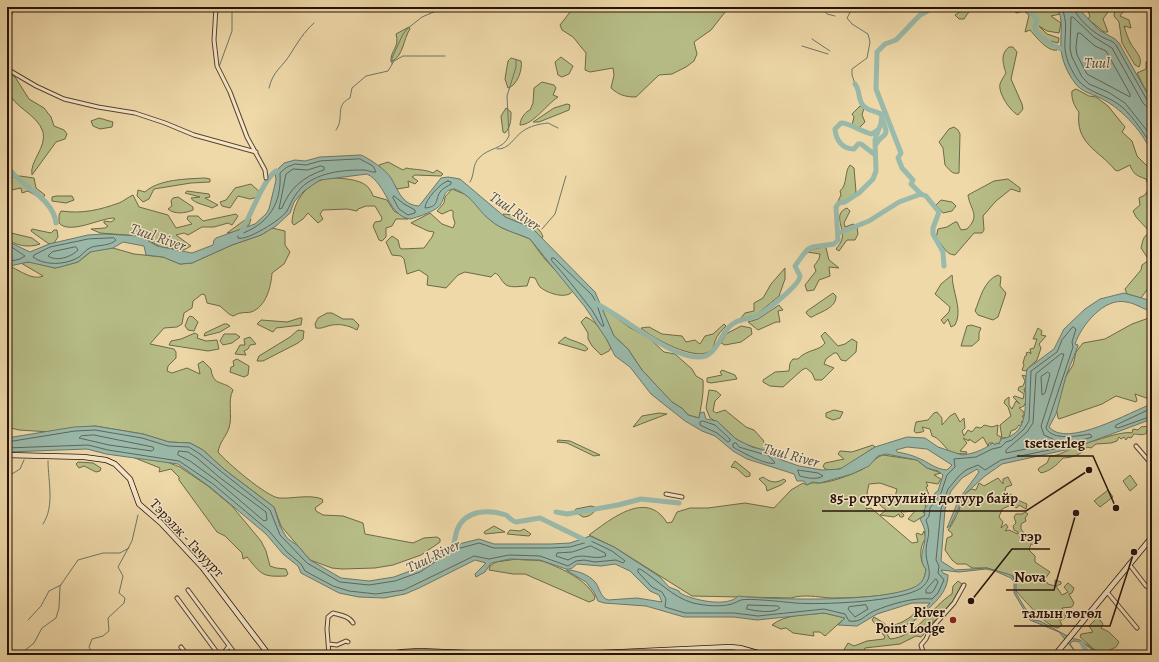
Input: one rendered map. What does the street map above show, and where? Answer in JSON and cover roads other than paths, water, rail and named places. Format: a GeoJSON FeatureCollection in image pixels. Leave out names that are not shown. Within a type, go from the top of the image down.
{"type":"FeatureCollection","features":[{"type":"Feature","properties":{"kind":"main road","name":"Тэрэлж - Гачуурт"},"geometry":{"type":"LineString","coordinates":[[7,455],[92,458],[106,460],[117,466],[131,482],[139,504],[161,523],[202,567],[269,655]]}},
{"type":"Feature","properties":{"kind":"main road"},"geometry":{"type":"LineString","coordinates":[[1055,655],[1152,537]]}},
{"type":"Feature","properties":{"kind":"main road"},"geometry":{"type":"LineString","coordinates":[[557,655],[607,654],[674,649],[735,647],[765,655]]}},
{"type":"Feature","properties":{"kind":"main road"},"geometry":{"type":"LineString","coordinates":[[386,655],[420,651],[468,655],[514,655]]}},
{"type":"Feature","properties":{"kind":"street"},"geometry":{"type":"LineString","coordinates":[[216,7],[214,40],[217,66],[230,92],[247,137],[265,170],[266,178]]}},
{"type":"Feature","properties":{"kind":"street"},"geometry":{"type":"LineString","coordinates":[[7,69],[36,86],[64,99],[134,113],[165,123],[194,135],[256,152]]}},
{"type":"Feature","properties":{"kind":"street"},"geometry":{"type":"LineString","coordinates":[[1136,446],[1149,462],[1152,462]]}},
{"type":"Feature","properties":{"kind":"street"},"geometry":{"type":"LineString","coordinates":[[666,494],[682,497]]}},
{"type":"Feature","properties":{"kind":"street"},"geometry":{"type":"LineString","coordinates":[[1129,564],[1146,586],[1152,589]]}},
{"type":"Feature","properties":{"kind":"street"},"geometry":{"type":"LineString","coordinates":[[924,655],[921,645],[926,640],[930,630],[954,603],[964,585]]}},
{"type":"Feature","properties":{"kind":"street"},"geometry":{"type":"LineString","coordinates":[[188,590],[236,655]]}},
{"type":"Feature","properties":{"kind":"street"},"geometry":{"type":"LineString","coordinates":[[1107,592],[1137,628]]}},
{"type":"Feature","properties":{"kind":"street"},"geometry":{"type":"LineString","coordinates":[[177,598],[219,655]]}},
{"type":"Feature","properties":{"kind":"street"},"geometry":{"type":"LineString","coordinates":[[329,655],[327,630],[330,614],[333,613],[346,616],[353,623]]}},
{"type":"Feature","properties":{"kind":"street"},"geometry":{"type":"LineString","coordinates":[[329,644],[337,645],[346,640],[348,642]]}},
{"type":"Feature","properties":{"kind":"street"},"geometry":{"type":"LineString","coordinates":[[222,655],[229,646]]}},
{"type":"Feature","properties":{"kind":"street"},"geometry":{"type":"LineString","coordinates":[[180,647],[187,655]]}},
{"type":"Feature","properties":{"kind":"street"},"geometry":{"type":"LineString","coordinates":[[674,649],[674,655]]}},
{"type":"Feature","properties":{"kind":"street"},"geometry":{"type":"LineString","coordinates":[[698,649],[700,655]]}},
{"type":"Feature","properties":{"kind":"water","name":"Tuul"},"geometry":{"type":"Polygon","coordinates":[[[1057,7],[1077,7],[1099,30],[1119,43],[1151,100],[1152,155],[1139,131],[1126,116],[1111,104],[1081,89],[1072,79],[1062,54],[1061,22],[1057,7]]]}},
{"type":"Feature","properties":{"kind":"water"},"geometry":{"type":"Polygon","coordinates":[[[361,155],[378,165],[389,175],[398,192],[408,203],[419,206],[441,178],[448,177],[460,179],[505,217],[532,228],[595,292],[614,336],[628,349],[642,370],[672,402],[683,409],[688,415],[699,418],[700,413],[704,412],[706,419],[717,421],[736,439],[752,447],[772,452],[779,459],[799,466],[822,470],[840,469],[875,447],[907,437],[925,438],[938,447],[962,455],[978,451],[993,443],[995,445],[996,443],[999,444],[1001,439],[1012,436],[1019,429],[1023,421],[1026,400],[1027,369],[1054,349],[1064,329],[1085,309],[1100,299],[1124,293],[1152,301],[1152,312],[1133,304],[1118,302],[1102,308],[1088,321],[1082,329],[1075,344],[1078,346],[1066,376],[1056,414],[1049,427],[1058,433],[1070,434],[1084,431],[1115,420],[1152,404],[1152,419],[1074,448],[1002,464],[985,476],[965,494],[950,526],[947,528],[959,499],[979,472],[977,469],[962,478],[951,491],[945,509],[941,561],[955,570],[987,568],[1011,575],[1016,582],[1016,593],[1025,608],[1034,616],[1027,611],[1033,620],[1040,621],[1071,638],[1080,640],[1102,655],[1099,655],[1084,644],[1073,641],[1070,644],[1078,655],[1059,632],[1030,620],[1014,593],[1014,582],[1011,578],[986,569],[959,572],[941,570],[943,573],[948,575],[945,589],[941,596],[914,621],[930,603],[912,603],[877,614],[857,626],[838,625],[845,618],[824,613],[757,620],[734,617],[684,617],[646,606],[604,603],[598,601],[594,592],[586,582],[566,570],[578,572],[589,577],[597,584],[603,597],[608,600],[637,598],[662,602],[659,595],[650,591],[630,571],[615,564],[601,566],[577,564],[571,569],[566,569],[540,560],[510,559],[491,563],[485,572],[476,577],[475,574],[486,563],[475,560],[405,594],[384,598],[359,597],[339,593],[301,573],[298,566],[283,554],[266,534],[210,487],[178,464],[106,454],[87,449],[7,452],[7,438],[74,427],[95,426],[143,434],[169,442],[190,443],[203,450],[225,470],[274,507],[280,526],[287,538],[298,546],[310,560],[341,578],[369,581],[394,577],[418,568],[451,546],[479,539],[494,544],[551,544],[570,543],[590,536],[614,547],[660,577],[669,587],[686,596],[710,602],[726,602],[733,600],[738,596],[831,599],[883,595],[904,591],[922,582],[926,569],[922,561],[925,534],[920,519],[925,515],[924,510],[935,493],[938,491],[943,475],[938,471],[927,468],[917,460],[886,454],[878,456],[869,466],[852,474],[820,483],[812,482],[807,485],[804,481],[797,481],[794,474],[747,459],[733,451],[715,436],[702,431],[685,421],[651,394],[630,367],[615,356],[607,340],[585,307],[530,239],[504,229],[494,223],[485,216],[467,196],[455,189],[448,191],[440,205],[431,212],[410,219],[403,217],[397,212],[379,185],[367,174],[320,180],[304,191],[294,202],[290,213],[276,226],[261,235],[232,245],[192,263],[180,264],[163,257],[146,255],[144,246],[123,242],[113,248],[90,252],[78,262],[55,268],[28,262],[10,266],[7,265],[7,238],[11,243],[30,252],[49,244],[88,235],[104,234],[140,236],[157,246],[192,253],[213,245],[216,238],[255,224],[266,214],[269,209],[276,180],[275,172],[284,163],[295,160],[305,161],[320,157],[361,155]],[[907,447],[896,450],[897,452],[916,457],[942,469],[947,470],[952,465],[927,449],[907,447]]]}},
{"type":"Feature","properties":{"kind":"waterway"},"geometry":{"type":"LineString","coordinates":[[7,32],[14,7]]}},
{"type":"Feature","properties":{"kind":"waterway"},"geometry":{"type":"LineString","coordinates":[[219,67],[232,31],[232,7]]}},
{"type":"Feature","properties":{"kind":"waterway"},"geometry":{"type":"LineString","coordinates":[[821,7],[827,14],[835,16]]}},
{"type":"Feature","properties":{"kind":"waterway"},"geometry":{"type":"LineString","coordinates":[[853,7],[847,18],[852,24],[868,34],[870,42],[867,58],[852,69],[855,84]]}},
{"type":"Feature","properties":{"kind":"waterway"},"geometry":{"type":"LineString","coordinates":[[935,7],[920,15],[896,40],[885,44],[877,52],[876,89],[901,153],[898,158],[902,168],[913,180],[911,184],[921,194],[926,196],[939,212],[933,228],[933,234],[943,252],[944,266]]}},
{"type":"Feature","properties":{"kind":"waterway"},"geometry":{"type":"LineString","coordinates":[[1026,7],[1037,20],[1035,26],[1041,37],[1061,49]]}},
{"type":"Feature","properties":{"kind":"waterway"},"geometry":{"type":"LineString","coordinates":[[392,64],[392,58],[403,34],[407,29],[422,17],[443,8]]}},
{"type":"Feature","properties":{"kind":"waterway"},"geometry":{"type":"LineString","coordinates":[[269,88],[273,77],[304,34],[314,23]]}},
{"type":"Feature","properties":{"kind":"waterway"},"geometry":{"type":"LineString","coordinates":[[812,39],[830,51]]}},
{"type":"Feature","properties":{"kind":"waterway"},"geometry":{"type":"LineString","coordinates":[[802,46],[828,54]]}},
{"type":"Feature","properties":{"kind":"waterway"},"geometry":{"type":"LineString","coordinates":[[336,130],[339,126],[342,105],[350,98],[352,88],[366,76],[388,71],[394,61],[403,56],[445,56]]}},
{"type":"Feature","properties":{"kind":"waterway"},"geometry":{"type":"LineString","coordinates":[[470,182],[473,176],[475,164],[479,158],[483,154],[503,144],[509,136],[507,96],[516,67],[516,60]]}},
{"type":"Feature","properties":{"kind":"waterway"},"geometry":{"type":"LineString","coordinates":[[595,303],[661,344],[688,356],[700,357],[711,352],[716,347],[726,330],[731,325],[738,321],[759,315],[773,305],[788,292],[798,280],[800,276],[795,266],[805,252],[815,246],[834,244],[838,240],[836,207],[839,203],[845,202],[859,193],[873,179],[876,171],[875,140],[882,115],[864,107],[855,84]]}},
{"type":"Feature","properties":{"kind":"waterway"},"geometry":{"type":"LineString","coordinates":[[875,146],[886,133],[882,119]]}},
{"type":"Feature","properties":{"kind":"waterway"},"geometry":{"type":"LineString","coordinates":[[497,149],[505,147],[523,131],[532,127],[548,123],[558,128]]}},
{"type":"Feature","properties":{"kind":"waterway"},"geometry":{"type":"LineString","coordinates":[[874,154],[861,144],[858,144],[854,149],[843,146],[838,140],[835,129],[841,123],[849,124],[872,134],[879,129]]}},
{"type":"Feature","properties":{"kind":"waterway"},"geometry":{"type":"LineString","coordinates":[[7,166],[19,180],[49,206],[54,214],[56,223]]}},
{"type":"Feature","properties":{"kind":"waterway"},"geometry":{"type":"LineString","coordinates":[[240,234],[266,182],[276,171]]}},
{"type":"Feature","properties":{"kind":"waterway","name":"Tuul River"},"geometry":{"type":"LineString","coordinates":[[542,229],[555,214],[566,176]]}},
{"type":"Feature","properties":{"kind":"waterway"},"geometry":{"type":"LineString","coordinates":[[839,233],[869,221],[899,202],[921,194]]}},
{"type":"Feature","properties":{"kind":"waterway"},"geometry":{"type":"LineString","coordinates":[[7,477],[20,469],[24,460]]}},
{"type":"Feature","properties":{"kind":"waterway"},"geometry":{"type":"LineString","coordinates":[[43,524],[47,517],[50,501],[48,461]]}},
{"type":"Feature","properties":{"kind":"waterway"},"geometry":{"type":"LineString","coordinates":[[556,512],[567,514],[618,505],[641,499],[679,503]]}},
{"type":"Feature","properties":{"kind":"waterway","name":"Tuul River"},"geometry":{"type":"LineString","coordinates":[[452,552],[457,530],[461,523],[471,515],[485,512],[506,515],[516,522],[540,518],[589,542]]}},
{"type":"Feature","properties":{"kind":"waterway"},"geometry":{"type":"LineString","coordinates":[[93,655],[89,647],[92,639],[103,636],[109,631],[108,618],[124,603],[125,598],[119,593],[123,576],[118,567],[132,541],[138,515]]}},
{"type":"Feature","properties":{"kind":"waterway"},"geometry":{"type":"LineString","coordinates":[[19,655],[34,643],[42,628],[56,618],[59,608],[60,586],[78,560],[103,553],[120,553],[129,548]]}},
{"type":"Feature","properties":{"kind":"waterway"},"geometry":{"type":"LineString","coordinates":[[28,620],[41,606],[49,591],[61,585]]}},
{"type":"Feature","properties":{"kind":"waterway"},"geometry":{"type":"LineString","coordinates":[[1082,643],[1088,655]]}},
{"type":"Feature","properties":{"kind":"place","name":"85-р сургуулийн дотуур байр"},"geometry":{"type":"Point","coordinates":[1089,470]}},
{"type":"Feature","properties":{"kind":"place","name":"tsetserleg"},"geometry":{"type":"Point","coordinates":[1116,508]}},
{"type":"Feature","properties":{"kind":"place","name":"Nova"},"geometry":{"type":"Point","coordinates":[1076,513]}},
{"type":"Feature","properties":{"kind":"place","name":"талын төгөл"},"geometry":{"type":"Point","coordinates":[1134,552]}},
{"type":"Feature","properties":{"kind":"place","name":"гэр"},"geometry":{"type":"Point","coordinates":[971,601]}},
{"type":"Feature","properties":{"kind":"place","name":"River Point Lodge"},"geometry":{"type":"Point","coordinates":[953,620]}}]}
